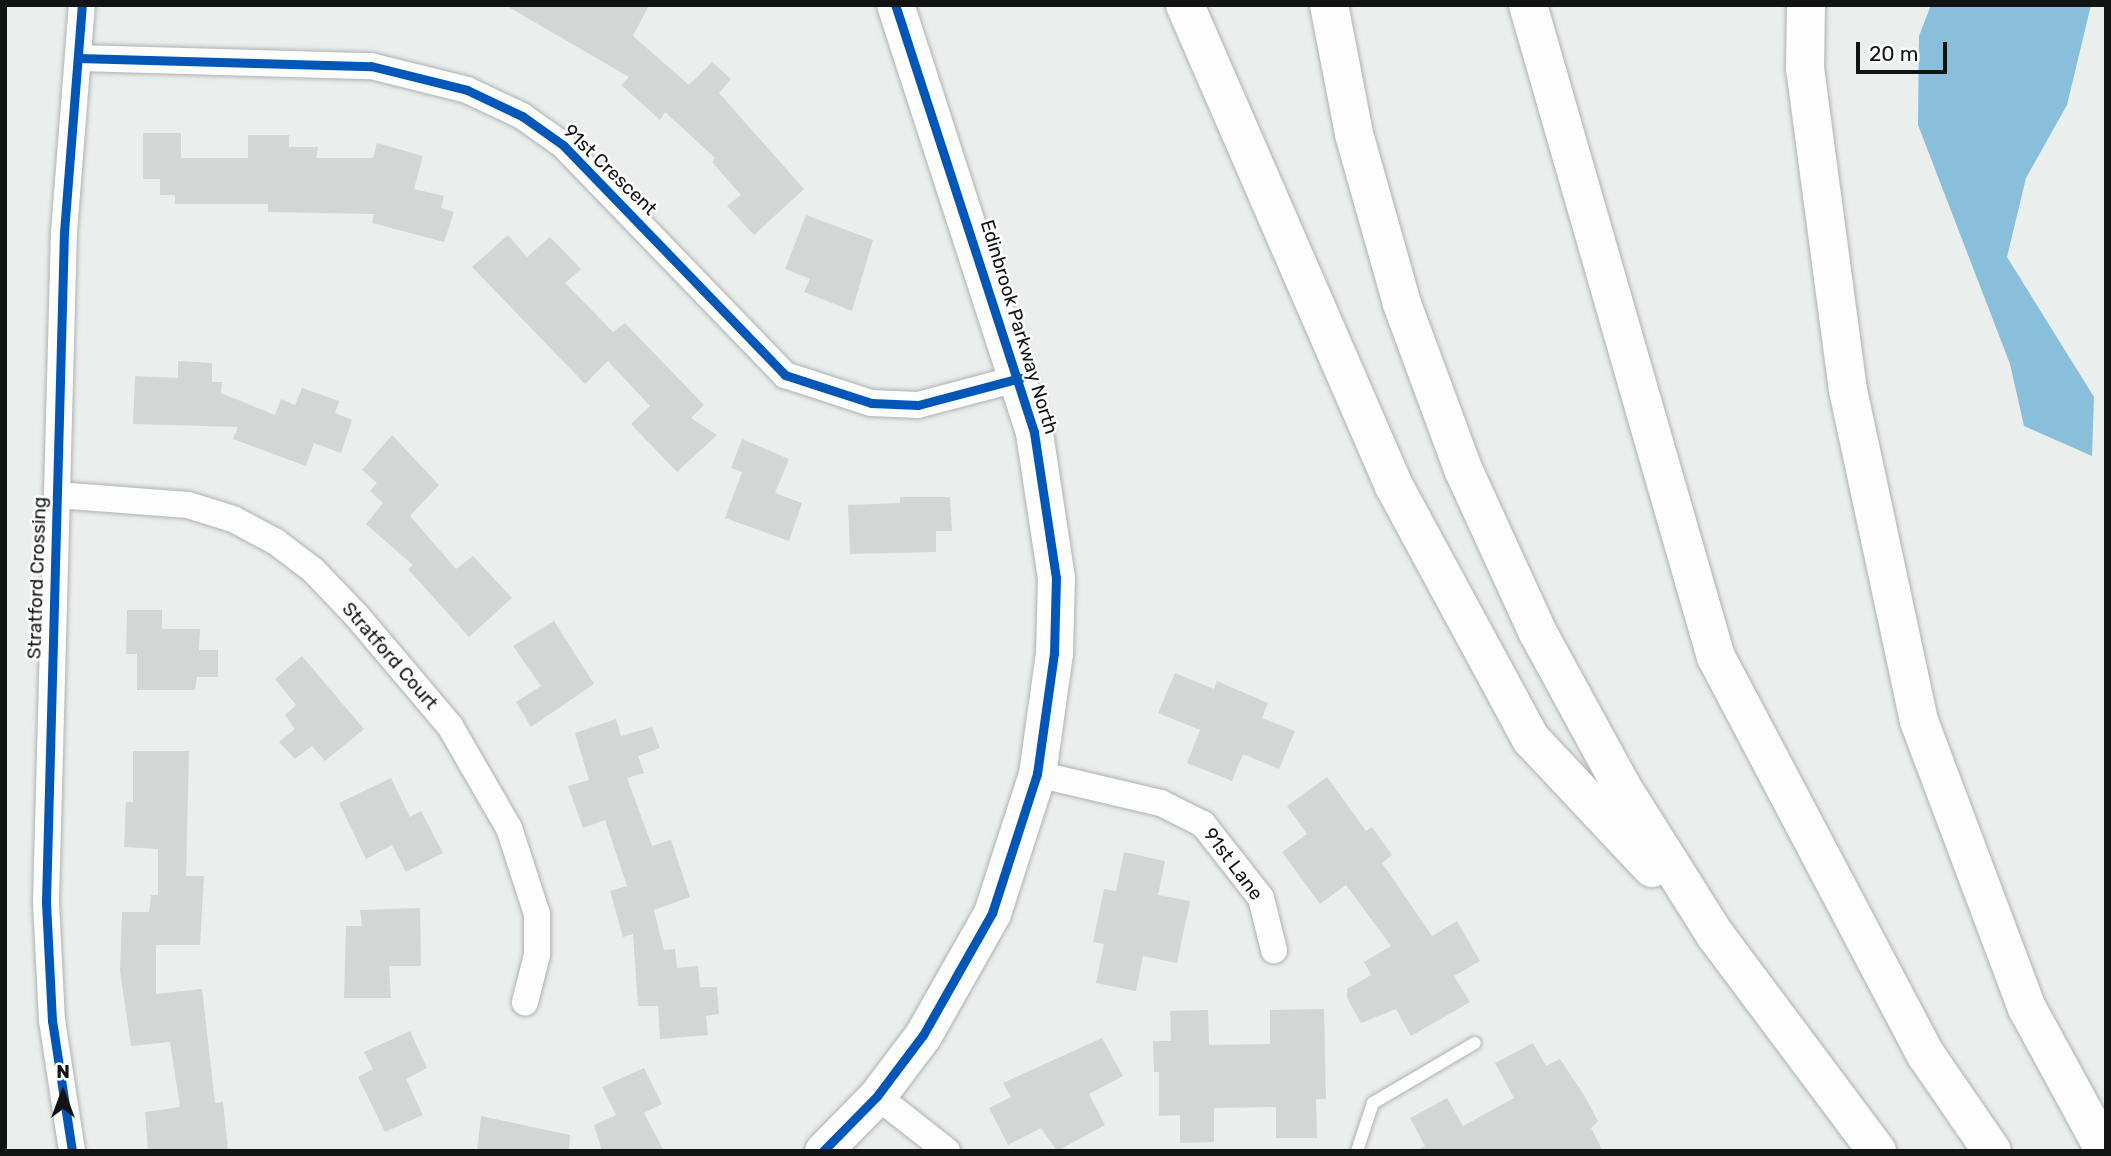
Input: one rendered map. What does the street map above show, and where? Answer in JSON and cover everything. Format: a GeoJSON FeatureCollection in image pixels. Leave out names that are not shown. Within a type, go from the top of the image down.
{"type":"FeatureCollection","features":[{"type":"Feature","properties":{"kind":"highway"},"geometry":{"type":"LineString","coordinates":[[1185,5],[1394,486],[1531,739],[1716,936]]}},
{"type":"Feature","properties":{"kind":"highway"},"geometry":{"type":"LineString","coordinates":[[1329,5],[1354,134],[1402,304],[1463,469],[1550,655],[1622,787],[1716,936],[1877,1151]]}},
{"type":"Feature","properties":{"kind":"highway"},"geometry":{"type":"LineString","coordinates":[[1528,5],[1716,657],[1926,1055],[1992,1151]]}},
{"type":"Feature","properties":{"kind":"highway"},"geometry":{"type":"LineString","coordinates":[[1806,5],[1805,68],[1848,390],[1919,721],[2026,1009],[2105,1151]]}},
{"type":"Feature","properties":{"kind":"street","name":"Stratford Crossing"},"geometry":{"type":"LineString","coordinates":[[72,1151],[46,951],[64,232],[82,5]]}},
{"type":"Feature","properties":{"kind":"street","name":"Edinbrook Parkway North"},"geometry":{"type":"LineString","coordinates":[[823,1151],[877,1096],[960,978],[1012,861],[1037,774],[1054,653],[1056,578],[1047,497],[1020,378],[895,5]]}},
{"type":"Feature","properties":{"kind":"street","name":"91st Crescent"},"geometry":{"type":"LineString","coordinates":[[78,58],[371,66],[467,90],[522,116],[563,145],[785,375],[870,404],[918,405],[1020,378]]}},
{"type":"Feature","properties":{"kind":"street","name":"Stratford Court"},"geometry":{"type":"LineString","coordinates":[[57,495],[188,505],[233,519],[304,563],[357,617],[450,726],[509,828],[537,914],[537,955],[525,1002]]}},
{"type":"Feature","properties":{"kind":"street","name":"91st Lane"},"geometry":{"type":"LineString","coordinates":[[1037,774],[1161,803],[1203,824],[1261,898],[1275,950]]}},
{"type":"Feature","properties":{"kind":"street"},"geometry":{"type":"LineString","coordinates":[[877,1096],[947,1151]]}},
{"type":"Feature","properties":{"kind":"lane"},"geometry":{"type":"LineString","coordinates":[[1357,1151],[1373,1103],[1475,1043]]}},
{"type":"Feature","properties":{"kind":"water"},"geometry":{"type":"Polygon","coordinates":[[[1931,5],[2091,5],[2067,105],[2026,178],[2007,257],[2094,397],[2092,456],[2024,426],[2010,364],[1918,125],[1919,36],[1931,5]]]}},
{"type":"Feature","properties":{"kind":"building"},"geometry":{"type":"Polygon","coordinates":[[[505,5],[649,5],[633,36],[689,85],[712,62],[731,79],[719,93],[804,189],[754,235],[727,206],[741,195],[712,162],[715,158],[665,112],[660,120],[621,85],[629,77],[505,5]]]}},
{"type":"Feature","properties":{"kind":"building"},"geometry":{"type":"Polygon","coordinates":[[[143,133],[181,133],[181,158],[248,158],[248,135],[289,135],[289,147],[318,147],[316,158],[373,158],[377,143],[423,156],[414,189],[444,196],[441,208],[454,212],[444,242],[372,223],[374,214],[268,212],[268,204],[175,204],[175,195],[160,195],[160,179],[143,179],[143,133]]]}},
{"type":"Feature","properties":{"kind":"building"},"geometry":{"type":"Polygon","coordinates":[[[806,215],[873,240],[852,311],[804,292],[810,279],[785,269],[806,215]]]}},
{"type":"Feature","properties":{"kind":"building"},"geometry":{"type":"Polygon","coordinates":[[[508,235],[527,257],[550,237],[581,269],[565,283],[613,332],[625,323],[704,405],[691,418],[717,435],[677,472],[631,424],[650,406],[608,361],[585,384],[472,267],[508,235]]]}},
{"type":"Feature","properties":{"kind":"building"},"geometry":{"type":"Polygon","coordinates":[[[178,361],[212,363],[212,382],[222,382],[221,393],[275,415],[281,399],[295,405],[302,388],[339,401],[335,413],[352,420],[341,453],[314,443],[306,466],[233,439],[238,427],[133,424],[135,376],[178,378],[178,361]]]}},
{"type":"Feature","properties":{"kind":"building"},"geometry":{"type":"Polygon","coordinates":[[[392,435],[439,485],[410,516],[456,569],[473,556],[512,598],[469,637],[408,569],[413,565],[366,524],[383,503],[370,491],[377,483],[362,470],[392,435]]]}},
{"type":"Feature","properties":{"kind":"building"},"geometry":{"type":"Polygon","coordinates":[[[742,439],[789,459],[775,493],[802,503],[789,541],[725,518],[742,472],[731,468],[742,439]]]}},
{"type":"Feature","properties":{"kind":"building"},"geometry":{"type":"Polygon","coordinates":[[[900,497],[950,497],[952,531],[936,531],[936,552],[850,554],[848,505],[900,503],[900,497]]]}},
{"type":"Feature","properties":{"kind":"building"},"geometry":{"type":"Polygon","coordinates":[[[127,610],[162,610],[162,629],[200,629],[199,650],[218,650],[218,677],[197,677],[195,690],[137,690],[137,654],[126,654],[127,610]]]}},
{"type":"Feature","properties":{"kind":"building"},"geometry":{"type":"Polygon","coordinates":[[[554,621],[594,684],[531,727],[516,702],[541,686],[513,646],[554,621]]]}},
{"type":"Feature","properties":{"kind":"building"},"geometry":{"type":"Polygon","coordinates":[[[302,656],[364,729],[325,761],[312,746],[295,759],[279,742],[295,729],[285,715],[296,705],[275,679],[302,656]]]}},
{"type":"Feature","properties":{"kind":"building"},"geometry":{"type":"Polygon","coordinates":[[[1175,673],[1214,689],[1217,681],[1268,703],[1262,718],[1295,731],[1279,769],[1243,754],[1232,781],[1187,763],[1200,730],[1158,713],[1175,673]]]}},
{"type":"Feature","properties":{"kind":"building"},"geometry":{"type":"Polygon","coordinates":[[[616,719],[621,736],[652,727],[660,748],[638,756],[644,773],[627,778],[652,846],[671,840],[690,897],[654,910],[664,950],[675,949],[677,968],[698,966],[700,987],[717,987],[719,1014],[706,1016],[708,1035],[660,1039],[658,1006],[638,1006],[633,934],[623,937],[610,891],[627,886],[605,820],[583,828],[568,786],[589,780],[575,733],[616,719]]]}},
{"type":"Feature","properties":{"kind":"building"},"geometry":{"type":"Polygon","coordinates":[[[133,751],[189,751],[186,876],[204,876],[200,945],[156,945],[156,994],[202,989],[215,1103],[223,1102],[228,1151],[148,1151],[145,1112],[180,1107],[170,1042],[131,1046],[120,971],[122,912],[149,912],[151,895],[158,895],[158,849],[124,847],[126,802],[133,802],[133,751]]]}},
{"type":"Feature","properties":{"kind":"building"},"geometry":{"type":"Polygon","coordinates":[[[1327,777],[1366,831],[1372,827],[1392,855],[1382,863],[1432,936],[1457,921],[1480,961],[1454,976],[1470,1002],[1411,1036],[1396,1009],[1361,1023],[1347,998],[1347,989],[1371,975],[1364,962],[1391,946],[1346,885],[1320,904],[1282,852],[1307,834],[1287,806],[1327,777]]]}},
{"type":"Feature","properties":{"kind":"building"},"geometry":{"type":"Polygon","coordinates":[[[391,778],[410,817],[421,811],[443,853],[406,872],[392,845],[366,859],[339,803],[391,778]]]}},
{"type":"Feature","properties":{"kind":"building"},"geometry":{"type":"Polygon","coordinates":[[[1124,852],[1165,861],[1158,895],[1190,901],[1177,963],[1143,956],[1136,991],[1096,983],[1104,944],[1093,942],[1104,889],[1116,891],[1124,852]]]}},
{"type":"Feature","properties":{"kind":"building"},"geometry":{"type":"Polygon","coordinates":[[[420,908],[421,966],[389,966],[391,998],[344,998],[346,926],[362,926],[360,910],[420,908]]]}},
{"type":"Feature","properties":{"kind":"building"},"geometry":{"type":"Polygon","coordinates":[[[1324,1009],[1326,1099],[1316,1099],[1317,1138],[1276,1138],[1276,1107],[1214,1108],[1214,1142],[1180,1143],[1180,1115],[1159,1116],[1159,1072],[1154,1072],[1153,1041],[1171,1041],[1170,1011],[1208,1010],[1209,1045],[1270,1044],[1270,1010],[1324,1009]]]}},
{"type":"Feature","properties":{"kind":"building"},"geometry":{"type":"Polygon","coordinates":[[[410,1031],[427,1068],[406,1079],[423,1115],[385,1132],[358,1077],[373,1069],[364,1052],[410,1031]]]}},
{"type":"Feature","properties":{"kind":"building"},"geometry":{"type":"Polygon","coordinates":[[[1102,1038],[1123,1076],[1089,1094],[1105,1125],[1057,1151],[1041,1128],[1008,1145],[989,1108],[1011,1097],[1003,1083],[1102,1038]]]}},
{"type":"Feature","properties":{"kind":"building"},"geometry":{"type":"Polygon","coordinates":[[[1533,1043],[1546,1066],[1560,1059],[1584,1095],[1598,1121],[1591,1128],[1603,1151],[1416,1151],[1425,1146],[1410,1118],[1447,1098],[1463,1126],[1514,1098],[1495,1063],[1533,1043]]]}},
{"type":"Feature","properties":{"kind":"building"},"geometry":{"type":"Polygon","coordinates":[[[644,1068],[662,1104],[644,1113],[664,1151],[602,1151],[594,1125],[616,1115],[602,1087],[644,1068]]]}},
{"type":"Feature","properties":{"kind":"building"},"geometry":{"type":"Polygon","coordinates":[[[481,1116],[570,1135],[569,1151],[477,1151],[481,1116]]]}},
{"type":"Feature","properties":{"kind":"cycle path"},"geometry":{"type":"LineString","coordinates":[[72,1151],[52,1021],[46,901],[64,232],[82,5]]}},
{"type":"Feature","properties":{"kind":"cycle path"},"geometry":{"type":"LineString","coordinates":[[823,1151],[877,1096],[923,1035],[992,913],[1037,774],[1054,653],[1056,578],[1034,432],[895,5]]}},
{"type":"Feature","properties":{"kind":"cycle path"},"geometry":{"type":"LineString","coordinates":[[78,58],[371,66],[467,90],[522,116],[563,145],[785,375],[871,403],[918,405],[1020,378]]}}]}
